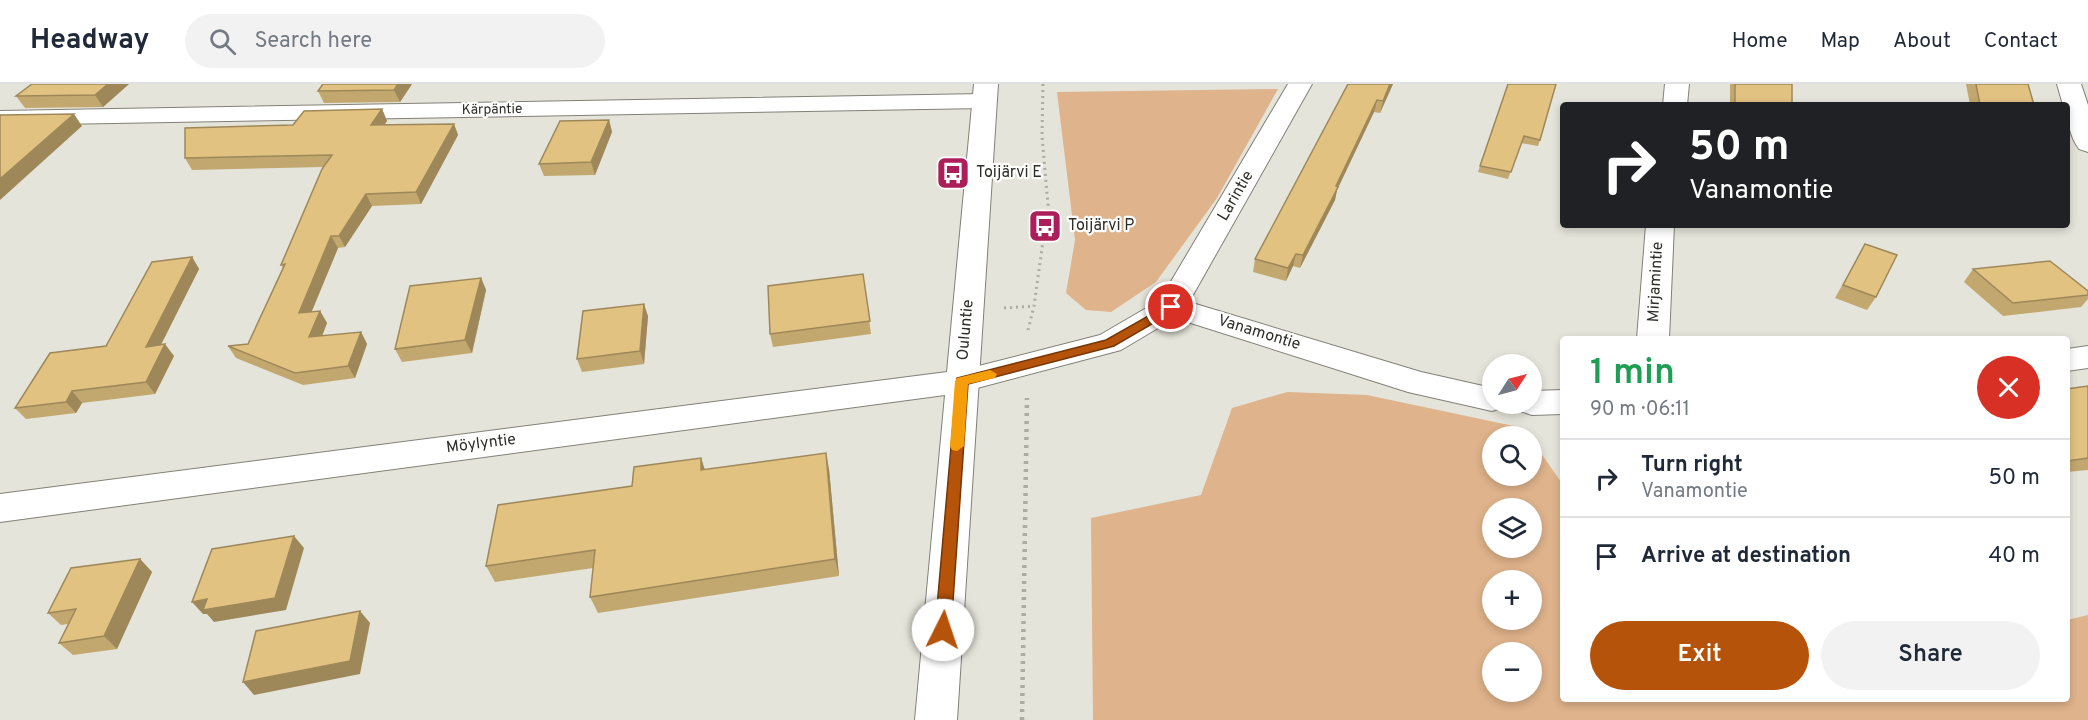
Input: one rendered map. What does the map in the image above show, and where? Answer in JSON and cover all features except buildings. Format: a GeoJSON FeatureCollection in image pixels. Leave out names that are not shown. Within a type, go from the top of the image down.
{"type":"FeatureCollection","features":[{"type":"Feature","properties":{"kind":"street","name":"Larintie"},"geometry":{"type":"LineString","coordinates":[[1171,307],[1300,84]]}},
{"type":"Feature","properties":{"kind":"street"},"geometry":{"type":"LineString","coordinates":[[1675,102],[1677,84]]}},
{"type":"Feature","properties":{"kind":"street"},"geometry":{"type":"LineString","coordinates":[[2069,84],[2088,144]]}},
{"type":"Feature","properties":{"kind":"street","name":"Kärpäntie"},"geometry":{"type":"LineString","coordinates":[[0,118],[985,93]]}},
{"type":"Feature","properties":{"kind":"street","name":"Ouluntie"},"geometry":{"type":"LineString","coordinates":[[936,720],[985,93]]}},
{"type":"Feature","properties":{"kind":"street","name":"Mirjamintie"},"geometry":{"type":"LineString","coordinates":[[1653,336],[1660,228]]}},
{"type":"Feature","properties":{"kind":"street"},"geometry":{"type":"LineString","coordinates":[[962,381],[1110,343],[1171,307]]}},
{"type":"Feature","properties":{"kind":"street","name":"Vanamontie"},"geometry":{"type":"LineString","coordinates":[[1171,307],[1295,343],[1399,379],[1444,391],[1482,397]]}},
{"type":"Feature","properties":{"kind":"street"},"geometry":{"type":"LineString","coordinates":[[2070,360],[2088,357]]}},
{"type":"Feature","properties":{"kind":"street","name":"Möylyntie"},"geometry":{"type":"LineString","coordinates":[[0,508],[962,381]]}},
{"type":"Feature","properties":{"kind":"street"},"geometry":{"type":"LineString","coordinates":[[1542,403],[1560,402]]}},
{"type":"Feature","properties":{"kind":"path"},"geometry":{"type":"LineString","coordinates":[[1022,720],[1027,339],[1034,306],[1048,205],[1042,136],[1043,84]]}},
{"type":"Feature","properties":{"kind":"shaded area"},"geometry":{"type":"Polygon","coordinates":[[[1278,89],[1217,198],[1156,282],[1111,312],[1086,310],[1066,293],[1075,240],[1057,92],[1278,89]]]}},
{"type":"Feature","properties":{"kind":"shaded area"},"geometry":{"type":"Polygon","coordinates":[[[1287,392],[1367,395],[1514,426],[1482,426],[1482,486],[1542,486],[1542,455],[1560,481],[1560,702],[2070,702],[2070,619],[2088,615],[2088,720],[1093,720],[1091,518],[1201,495],[1232,408],[1287,392]]]}},
{"type":"Feature","properties":{"kind":"slow traffic"},"geometry":{"type":"LineString","coordinates":[[957,446],[962,381],[990,374]]}},
{"type":"Feature","properties":{"kind":"place","name":"Toijärvi E"},"geometry":{"type":"Point","coordinates":[953,173]}},
{"type":"Feature","properties":{"kind":"place","name":"Toijärvi P"},"geometry":{"type":"Point","coordinates":[1045,226]}},
{"type":"Feature","properties":{"kind":"route"},"geometry":{"type":"LineString","coordinates":[[943,630],[962,381],[1110,343],[1171,307]]}}]}
